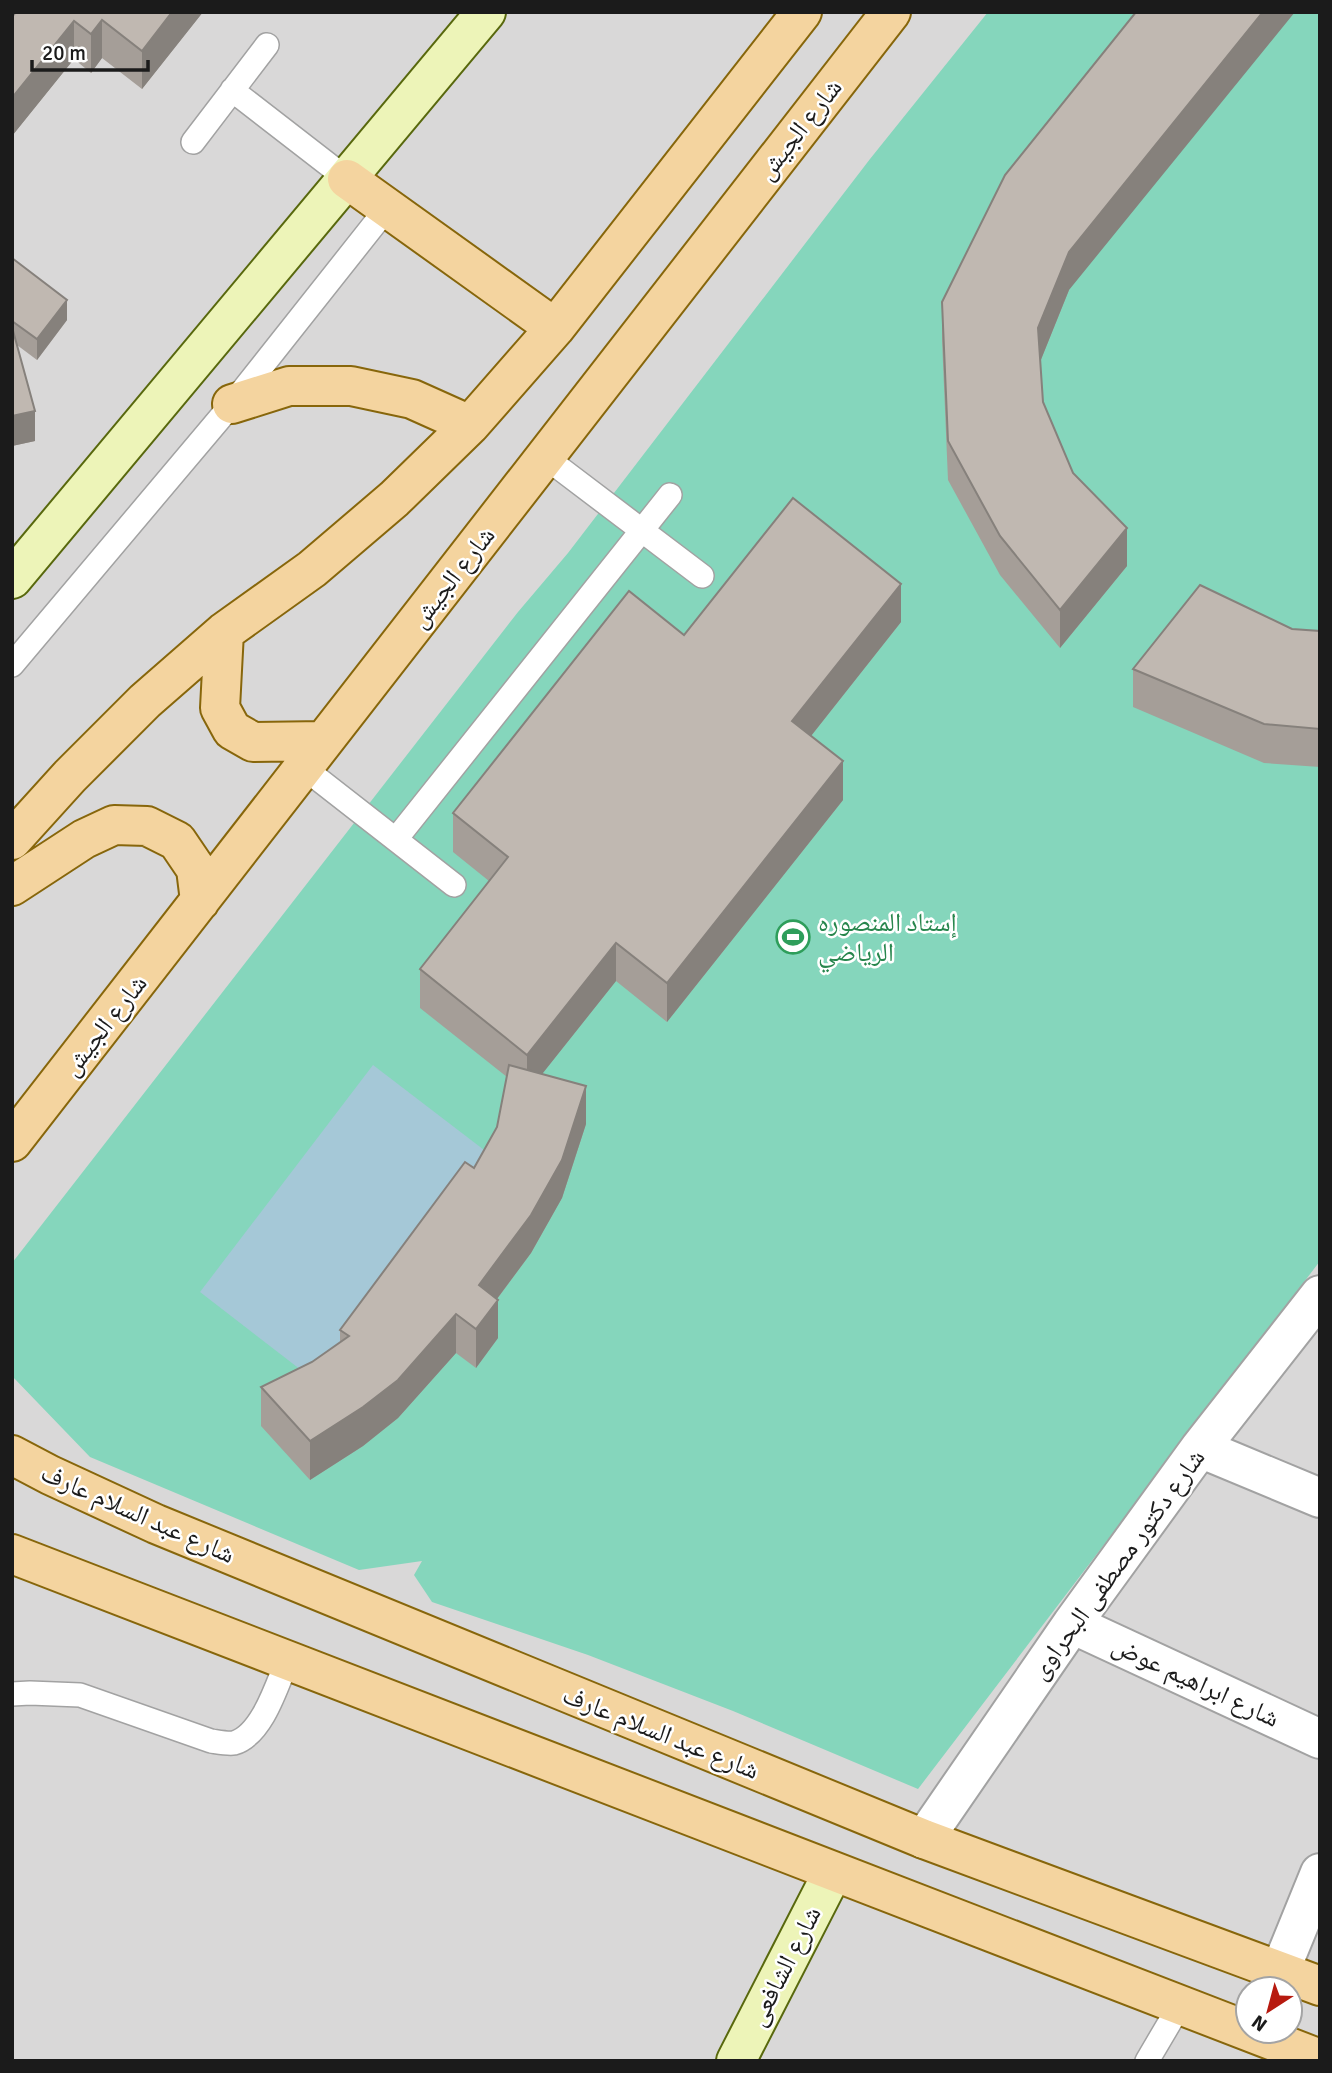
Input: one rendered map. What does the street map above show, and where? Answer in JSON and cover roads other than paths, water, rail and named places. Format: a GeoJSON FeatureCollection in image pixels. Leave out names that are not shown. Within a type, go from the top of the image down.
{"type":"FeatureCollection","features":[{"type":"Feature","properties":{"kind":"main road"},"geometry":{"type":"LineString","coordinates":[[12,841],[70,776],[135,710],[224,632],[312,569],[394,499],[470,425],[555,328],[802,12]]}},
{"type":"Feature","properties":{"kind":"main road","name":"شارع الجيش"},"geometry":{"type":"LineString","coordinates":[[12,1142],[891,12]]}},
{"type":"Feature","properties":{"kind":"main road"},"geometry":{"type":"LineString","coordinates":[[347,179],[555,328]]}},
{"type":"Feature","properties":{"kind":"main road"},"geometry":{"type":"LineString","coordinates":[[232,404],[289,386],[351,386],[412,399],[470,425]]}},
{"type":"Feature","properties":{"kind":"main road"},"geometry":{"type":"LineString","coordinates":[[224,632],[220,708],[232,730],[253,742],[314,754]]}},
{"type":"Feature","properties":{"kind":"main road"},"geometry":{"type":"LineString","coordinates":[[12,886],[84,839],[114,825],[147,825],[177,841],[196,869],[200,901]]}},
{"type":"Feature","properties":{"kind":"main road","name":"شارع عبد السلام عارف"},"geometry":{"type":"LineString","coordinates":[[12,1455],[169,1530],[924,1839],[1320,1986]]}},
{"type":"Feature","properties":{"kind":"main road"},"geometry":{"type":"LineString","coordinates":[[12,1554],[1078,1968],[1320,2059]]}},
{"type":"Feature","properties":{"kind":"street"},"geometry":{"type":"LineString","coordinates":[[12,579],[486,12]]}},
{"type":"Feature","properties":{"kind":"street","name":"شارع دكتور مصطفى البحراوى"},"geometry":{"type":"LineString","coordinates":[[924,1839],[1072,1624],[1200,1448],[1320,1295]]}},
{"type":"Feature","properties":{"kind":"street"},"geometry":{"type":"LineString","coordinates":[[1200,1448],[1320,1498]]}},
{"type":"Feature","properties":{"kind":"street","name":"شارع ابراهيم عوض"},"geometry":{"type":"LineString","coordinates":[[1072,1624],[1320,1739]]}},
{"type":"Feature","properties":{"kind":"street","name":"شارع الشافعى"},"geometry":{"type":"LineString","coordinates":[[736,2061],[833,1872]]}},
{"type":"Feature","properties":{"kind":"street"},"geometry":{"type":"LineString","coordinates":[[1280,1971],[1320,1873]]}},
{"type":"Feature","properties":{"kind":"lane"},"geometry":{"type":"LineString","coordinates":[[193,142],[267,44]]}},
{"type":"Feature","properties":{"kind":"lane"},"geometry":{"type":"LineString","coordinates":[[232,90],[347,179]]}},
{"type":"Feature","properties":{"kind":"lane"},"geometry":{"type":"LineString","coordinates":[[12,665],[232,404],[388,207]]}},
{"type":"Feature","properties":{"kind":"lane"},"geometry":{"type":"LineString","coordinates":[[545,457],[702,576]]}},
{"type":"Feature","properties":{"kind":"lane"},"geometry":{"type":"LineString","coordinates":[[396,839],[670,495]]}},
{"type":"Feature","properties":{"kind":"lane"},"geometry":{"type":"LineString","coordinates":[[314,754],[396,839],[454,885]]}},
{"type":"Feature","properties":{"kind":"lane"},"geometry":{"type":"LineString","coordinates":[[12,1695],[79,1695],[211,1741],[234,1743],[253,1730],[268,1708],[287,1661]]}},
{"type":"Feature","properties":{"kind":"lane"},"geometry":{"type":"LineString","coordinates":[[1147,2061],[1180,2005]]}},
{"type":"Feature","properties":{"kind":"water"},"geometry":{"type":"Polygon","coordinates":[[[373,1065],[488,1153],[314,1380],[200,1292],[373,1065]]]}},
{"type":"Feature","properties":{"kind":"place","name":"إستاد المنصوره الرياضي"},"geometry":{"type":"Point","coordinates":[793,937]}}]}
